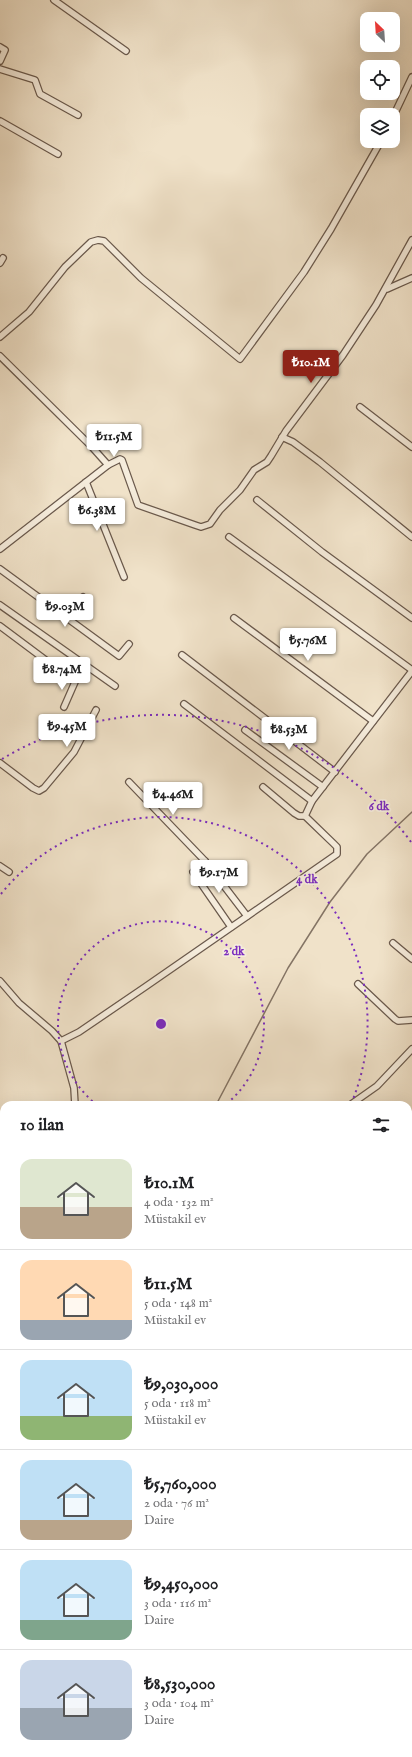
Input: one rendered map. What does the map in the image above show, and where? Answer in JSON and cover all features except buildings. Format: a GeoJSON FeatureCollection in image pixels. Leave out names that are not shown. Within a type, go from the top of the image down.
{"type":"FeatureCollection","features":[{"type":"Feature","properties":{"kind":"street"},"geometry":{"type":"LineString","coordinates":[[54,0],[126,51]]}},
{"type":"Feature","properties":{"kind":"street"},"geometry":{"type":"LineString","coordinates":[[0,47],[5,50],[0,61]]}},
{"type":"Feature","properties":{"kind":"street"},"geometry":{"type":"LineString","coordinates":[[0,69],[35,80],[40,94],[78,115]]}},
{"type":"Feature","properties":{"kind":"street"},"geometry":{"type":"LineString","coordinates":[[397,108],[412,77]]}},
{"type":"Feature","properties":{"kind":"street"},"geometry":{"type":"LineString","coordinates":[[0,121],[58,154]]}},
{"type":"Feature","properties":{"kind":"street"},"geometry":{"type":"LineString","coordinates":[[0,337],[29,312],[65,267],[91,242],[98,240],[104,241],[141,278],[240,359],[304,272],[334,224],[377,148]]}},
{"type":"Feature","properties":{"kind":"street"},"geometry":{"type":"LineString","coordinates":[[0,549],[108,465],[120,459],[122,460],[138,504],[195,525],[207,526],[240,490],[254,470],[267,462],[282,437],[343,355],[386,289],[412,240]]}},
{"type":"Feature","properties":{"kind":"street"},"geometry":{"type":"LineString","coordinates":[[386,289],[412,278]]}},
{"type":"Feature","properties":{"kind":"street"},"geometry":{"type":"LineString","coordinates":[[0,356],[92,446],[108,465]]}},
{"type":"Feature","properties":{"kind":"street"},"geometry":{"type":"LineString","coordinates":[[360,406],[412,447]]}},
{"type":"Feature","properties":{"kind":"street"},"geometry":{"type":"LineString","coordinates":[[282,437],[293,442],[320,462],[412,537]]}},
{"type":"Feature","properties":{"kind":"street"},"geometry":{"type":"LineString","coordinates":[[86,482],[124,577]]}},
{"type":"Feature","properties":{"kind":"street"},"geometry":{"type":"LineString","coordinates":[[258,500],[322,552],[412,618]]}},
{"type":"Feature","properties":{"kind":"street"},"geometry":{"type":"LineString","coordinates":[[229,537],[411,673],[372,721],[312,801],[305,816]]}},
{"type":"Feature","properties":{"kind":"street"},"geometry":{"type":"LineString","coordinates":[[0,569],[119,656],[129,644]]}},
{"type":"Feature","properties":{"kind":"street"},"geometry":{"type":"LineString","coordinates":[[65,617],[83,597]]}},
{"type":"Feature","properties":{"kind":"street"},"geometry":{"type":"LineString","coordinates":[[0,605],[115,686]]}},
{"type":"Feature","properties":{"kind":"street"},"geometry":{"type":"LineString","coordinates":[[234,618],[372,721]]}},
{"type":"Feature","properties":{"kind":"street"},"geometry":{"type":"LineString","coordinates":[[0,626],[75,682],[64,707]]}},
{"type":"Feature","properties":{"kind":"street"},"geometry":{"type":"LineString","coordinates":[[182,655],[334,772]]}},
{"type":"Feature","properties":{"kind":"street"},"geometry":{"type":"LineString","coordinates":[[184,704],[312,801]]}},
{"type":"Feature","properties":{"kind":"street"},"geometry":{"type":"LineString","coordinates":[[0,763],[39,791],[44,788],[74,752],[96,710]]}},
{"type":"Feature","properties":{"kind":"street"},"geometry":{"type":"LineString","coordinates":[[245,730],[323,787]]}},
{"type":"Feature","properties":{"kind":"street"},"geometry":{"type":"LineString","coordinates":[[129,782],[205,861],[247,916]]}},
{"type":"Feature","properties":{"kind":"street"},"geometry":{"type":"LineString","coordinates":[[61,1041],[105,1014],[337,854],[337,847],[333,842],[305,816],[299,816],[294,813],[263,787]]}},
{"type":"Feature","properties":{"kind":"street"},"geometry":{"type":"LineString","coordinates":[[205,861],[193,872],[232,927]]}},
{"type":"Feature","properties":{"kind":"street"},"geometry":{"type":"LineString","coordinates":[[0,866],[9,872]]}},
{"type":"Feature","properties":{"kind":"street"},"geometry":{"type":"LineString","coordinates":[[393,943],[412,959]]}},
{"type":"Feature","properties":{"kind":"street"},"geometry":{"type":"LineString","coordinates":[[0,981],[19,1003],[47,1026],[61,1041],[74,1088],[75,1101]]}},
{"type":"Feature","properties":{"kind":"street"},"geometry":{"type":"LineString","coordinates":[[358,984],[394,1019],[398,1021],[412,1020]]}},
{"type":"Feature","properties":{"kind":"street"},"geometry":{"type":"LineString","coordinates":[[356,1101],[377,1086],[412,1049]]}},
{"type":"Feature","properties":{"kind":"waterway"},"geometry":{"type":"LineString","coordinates":[[218,1101],[288,968],[330,902],[367,854],[412,812]]}}]}
